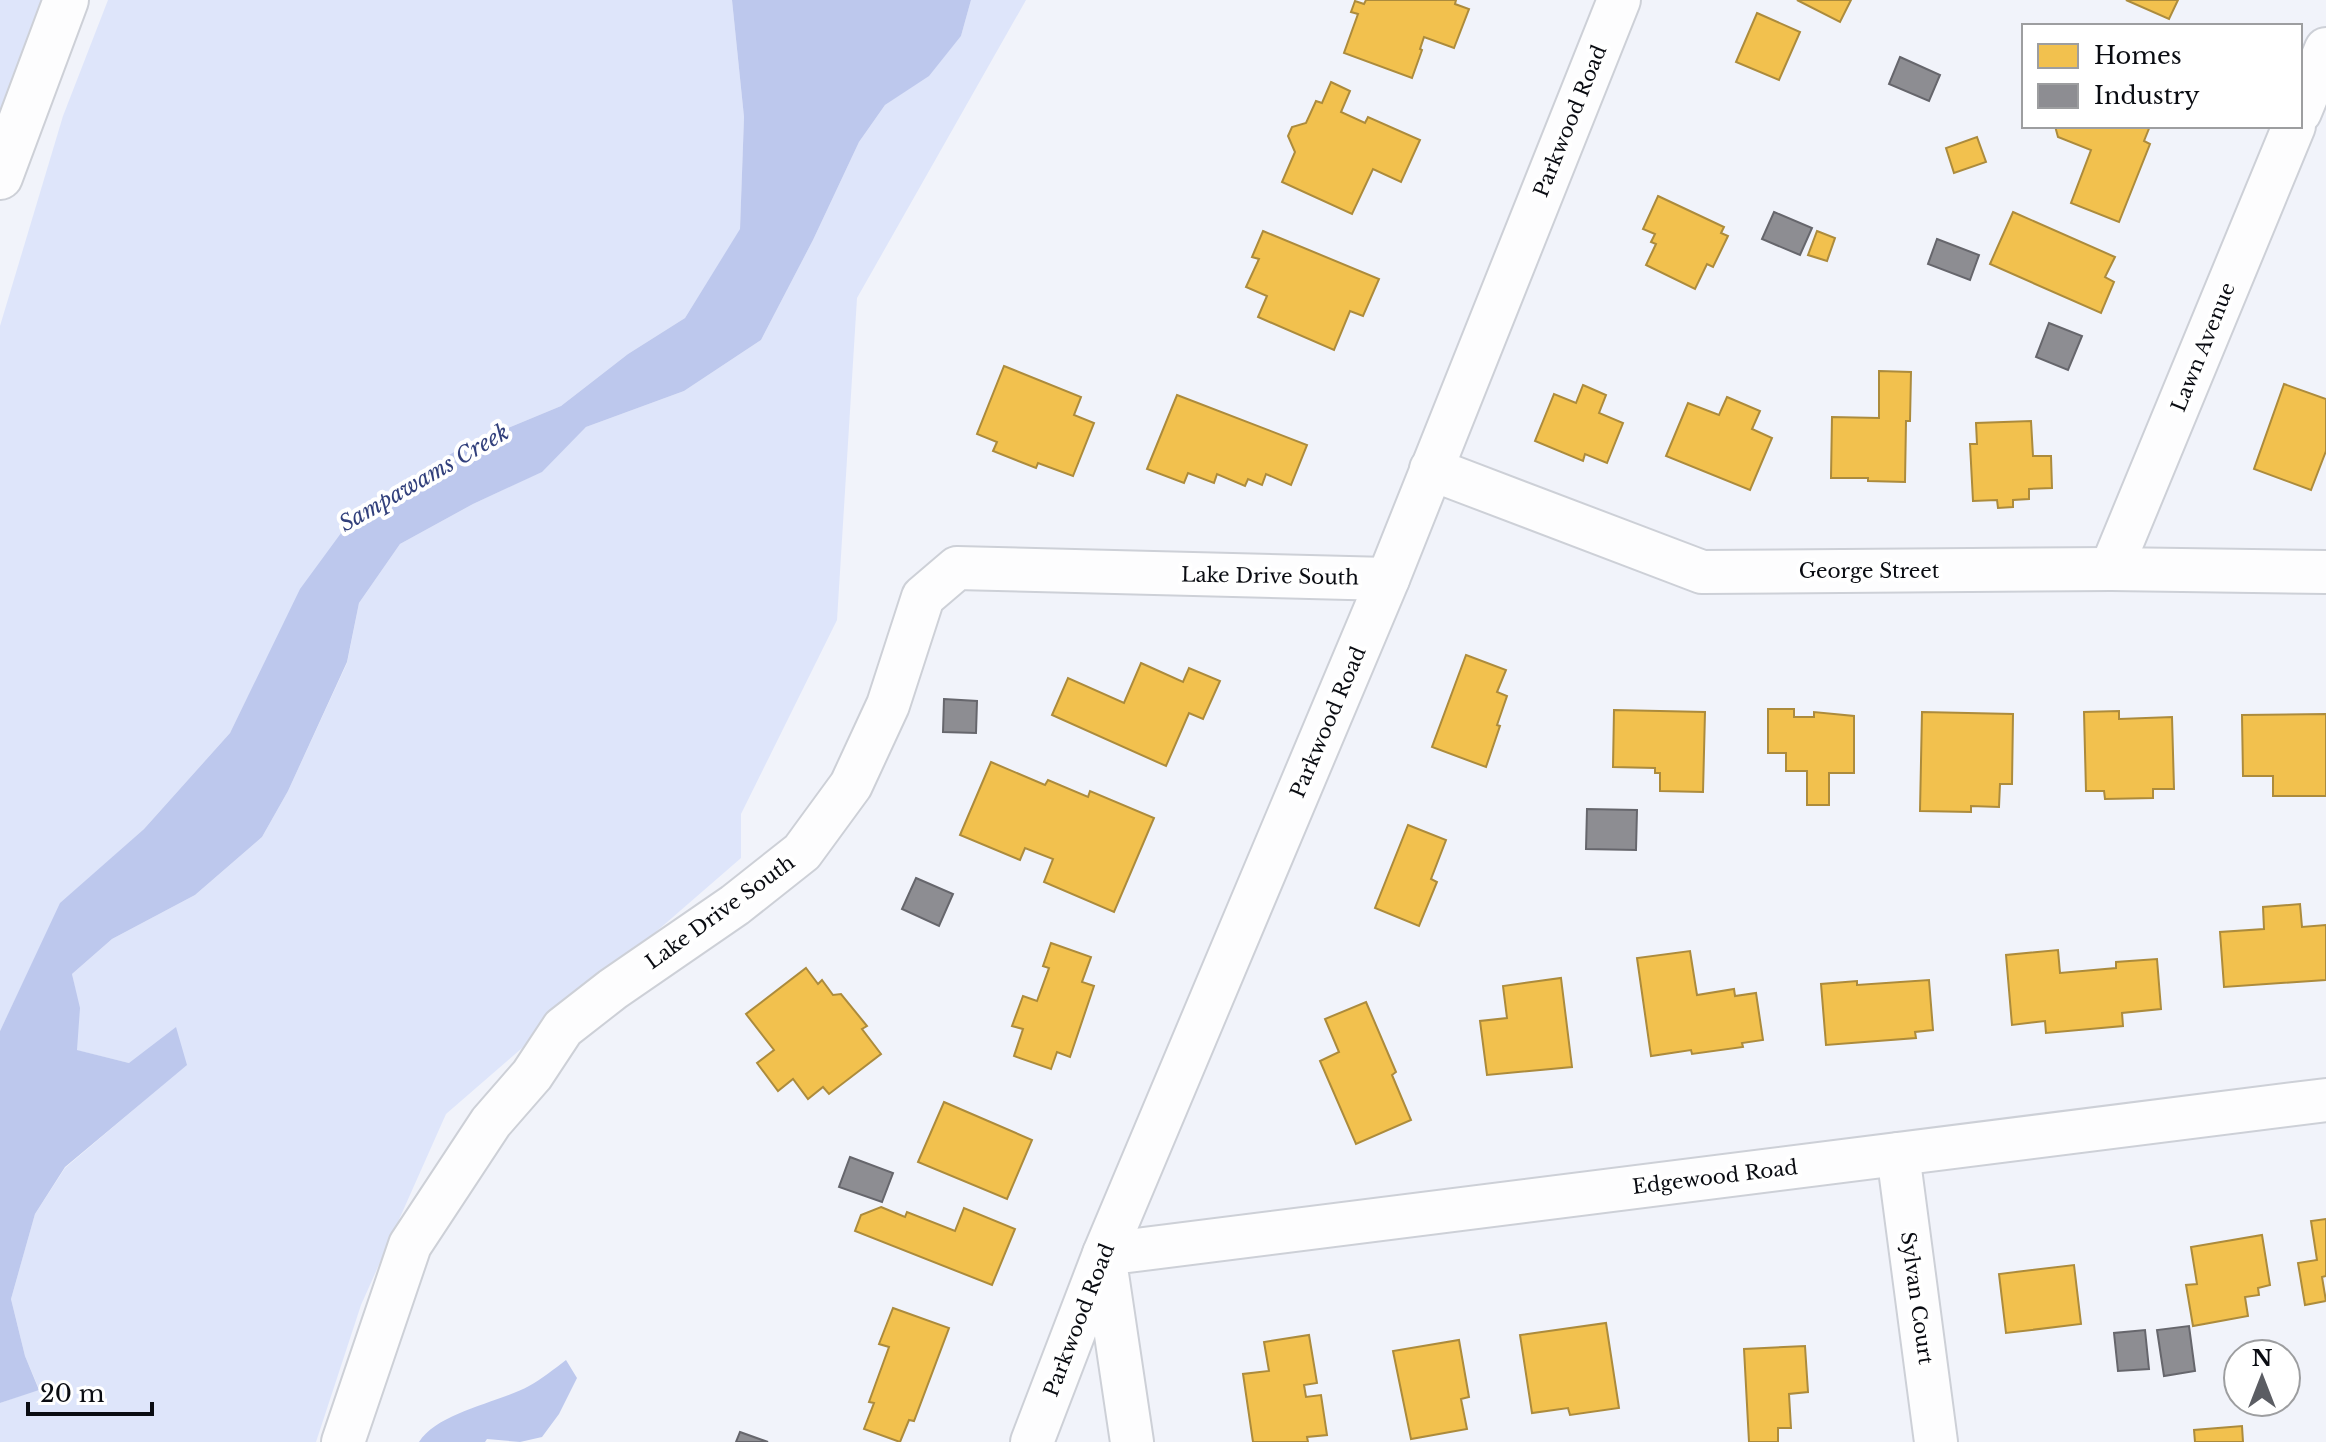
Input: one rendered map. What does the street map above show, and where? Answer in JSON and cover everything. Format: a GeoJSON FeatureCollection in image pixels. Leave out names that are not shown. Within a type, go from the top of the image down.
{"type":"FeatureCollection","features":[{"type":"Feature","properties":{"kind":"main road"},"geometry":{"type":"LineString","coordinates":[[0,177],[66,0]]}},
{"type":"Feature","properties":{"kind":"street","name":"Parkwood Road"},"geometry":{"type":"LineString","coordinates":[[1032,1442],[1104,1254],[1388,579],[1619,0]]}},
{"type":"Feature","properties":{"kind":"street"},"geometry":{"type":"LineString","coordinates":[[2302,107],[2326,49]]}},
{"type":"Feature","properties":{"kind":"street","name":"Lawn Avenue"},"geometry":{"type":"LineString","coordinates":[[2111,569],[2293,128]]}},
{"type":"Feature","properties":{"kind":"street","name":"George Street"},"geometry":{"type":"LineString","coordinates":[[1431,469],[1702,572],[2111,569],[2326,572]]}},
{"type":"Feature","properties":{"kind":"street","name":"Lake Drive South"},"geometry":{"type":"LineString","coordinates":[[343,1442],[410,1245],[491,1122],[532,1075],[563,1028],[613,989],[735,905],[802,852],[851,785],[888,705],[923,597],[957,568],[1388,579]]}},
{"type":"Feature","properties":{"kind":"street","name":"Edgewood Road"},"geometry":{"type":"LineString","coordinates":[[1104,1254],[2326,1100]]}},
{"type":"Feature","properties":{"kind":"street","name":"Sylvan Court"},"geometry":{"type":"LineString","coordinates":[[1898,1154],[1936,1442]]}},
{"type":"Feature","properties":{"kind":"street"},"geometry":{"type":"LineString","coordinates":[[1104,1254],[1132,1442]]}},
{"type":"Feature","properties":{"kind":"shaded area"},"geometry":{"type":"Polygon","coordinates":[[[0,0],[41,0],[0,115],[0,0]]]}},
{"type":"Feature","properties":{"kind":"shaded area"},"geometry":{"type":"Polygon","coordinates":[[[108,0],[732,0],[744,117],[740,230],[685,318],[628,354],[561,406],[462,447],[258,677],[230,733],[144,829],[61,903],[0,1031],[0,326],[63,116],[108,0]]]}},
{"type":"Feature","properties":{"kind":"shaded area"},"geometry":{"type":"Polygon","coordinates":[[[971,0],[1026,0],[857,298],[837,620],[741,814],[741,858],[446,1114],[361,1305],[316,1442],[0,1442],[0,1403],[39,1389],[25,1356],[11,1299],[35,1214],[65,1168],[186,1065],[129,1063],[76,1050],[79,1008],[72,974],[112,939],[195,895],[262,837],[288,791],[347,663],[359,603],[400,544],[473,504],[541,472],[586,427],[684,391],[761,340],[859,142],[885,105],[929,75],[961,36],[971,0]]]}},
{"type":"Feature","properties":{"kind":"water","name":"Sampawams Creek"},"geometry":{"type":"Polygon","coordinates":[[[732,0],[971,0],[961,36],[929,76],[885,105],[859,142],[761,340],[684,391],[586,427],[542,472],[473,504],[400,544],[359,603],[347,662],[288,791],[262,837],[195,895],[112,939],[72,974],[80,1008],[77,1050],[129,1063],[176,1027],[187,1065],[65,1167],[35,1214],[11,1299],[25,1356],[39,1390],[0,1403],[0,1031],[60,903],[144,829],[230,733],[300,589],[355,514],[462,447],[561,406],[628,354],[685,318],[740,229],[744,117],[732,0]]]}},
{"type":"Feature","properties":{"kind":"water"},"geometry":{"type":"Polygon","coordinates":[[[566,1360],[577,1378],[559,1414],[542,1437],[520,1442],[487,1439],[485,1442],[419,1442],[440,1423],[529,1386],[566,1360]]]}},
{"type":"Feature","properties":{"kind":"building: Homes"},"geometry":{"type":"Polygon","coordinates":[[[1366,0],[1456,0],[1455,4],[1469,9],[1454,48],[1424,37],[1412,78],[1344,53],[1358,14],[1351,12],[1355,1],[1364,4],[1366,0]]]}},
{"type":"Feature","properties":{"kind":"building: Homes"},"geometry":{"type":"Polygon","coordinates":[[[1797,0],[1851,0],[1840,22],[1797,0]]]}},
{"type":"Feature","properties":{"kind":"building: Homes"},"geometry":{"type":"Polygon","coordinates":[[[2126,0],[2178,0],[2169,19],[2126,0]]]}},
{"type":"Feature","properties":{"kind":"building: Homes"},"geometry":{"type":"Polygon","coordinates":[[[1757,13],[1800,32],[1779,80],[1736,62],[1757,13]]]}},
{"type":"Feature","properties":{"kind":"building: Homes"},"geometry":{"type":"Polygon","coordinates":[[[1331,82],[1350,91],[1341,112],[1365,123],[1368,117],[1420,140],[1401,182],[1373,169],[1352,214],[1282,182],[1295,152],[1288,136],[1292,127],[1306,123],[1316,101],[1322,103],[1331,82]]]}},
{"type":"Feature","properties":{"kind":"building: Homes"},"geometry":{"type":"Polygon","coordinates":[[[2056,128],[2149,128],[2144,141],[2150,144],[2119,222],[2071,203],[2091,150],[2058,137],[2056,128]]]}},
{"type":"Feature","properties":{"kind":"building: Homes"},"geometry":{"type":"Polygon","coordinates":[[[1977,137],[1986,162],[1954,173],[1946,148],[1977,137]]]}},
{"type":"Feature","properties":{"kind":"building: Homes"},"geometry":{"type":"Polygon","coordinates":[[[1658,196],[1724,227],[1721,233],[1728,236],[1713,267],[1707,264],[1695,289],[1646,265],[1656,244],[1651,242],[1655,234],[1643,229],[1658,196]]]}},
{"type":"Feature","properties":{"kind":"building: Homes"},"geometry":{"type":"Polygon","coordinates":[[[2013,212],[2115,257],[2105,277],[2114,282],[2101,313],[1990,264],[2013,212]]]}},
{"type":"Feature","properties":{"kind":"building: Homes"},"geometry":{"type":"Polygon","coordinates":[[[1263,231],[1379,279],[1363,316],[1350,311],[1334,350],[1258,317],[1267,296],[1246,287],[1259,259],[1252,257],[1263,231]]]}},
{"type":"Feature","properties":{"kind":"building: Homes"},"geometry":{"type":"Polygon","coordinates":[[[1817,231],[1835,238],[1827,261],[1808,255],[1817,231]]]}},
{"type":"Feature","properties":{"kind":"building: Homes"},"geometry":{"type":"Polygon","coordinates":[[[1004,366],[1081,397],[1074,415],[1094,423],[1073,476],[1038,463],[1036,468],[993,451],[997,442],[977,434],[1004,366]]]}},
{"type":"Feature","properties":{"kind":"building: Homes"},"geometry":{"type":"Polygon","coordinates":[[[1879,371],[1911,372],[1905,482],[1831,478],[1832,417],[1879,418],[1879,371]]]}},
{"type":"Feature","properties":{"kind":"building: Homes"},"geometry":{"type":"Polygon","coordinates":[[[2284,384],[2326,399],[2326,451],[2311,490],[2254,469],[2284,384]]]}},
{"type":"Feature","properties":{"kind":"building: Homes"},"geometry":{"type":"Polygon","coordinates":[[[1583,385],[1606,395],[1599,413],[1623,423],[1607,463],[1585,454],[1583,461],[1535,441],[1554,394],[1576,403],[1583,385]]]}},
{"type":"Feature","properties":{"kind":"building: Homes"},"geometry":{"type":"Polygon","coordinates":[[[1177,395],[1307,445],[1291,485],[1266,474],[1262,485],[1248,479],[1245,486],[1217,474],[1214,483],[1188,473],[1184,483],[1147,469],[1177,395]]]}},
{"type":"Feature","properties":{"kind":"building: Homes"},"geometry":{"type":"Polygon","coordinates":[[[1727,397],[1760,411],[1752,429],[1772,438],[1750,490],[1666,456],[1688,403],[1719,415],[1727,397]]]}},
{"type":"Feature","properties":{"kind":"building: Homes"},"geometry":{"type":"Polygon","coordinates":[[[2031,421],[2033,456],[2051,456],[2052,488],[2029,489],[2029,499],[2013,500],[2013,507],[1998,508],[1997,500],[1973,501],[1970,444],[1977,444],[1976,423],[2031,421]]]}},
{"type":"Feature","properties":{"kind":"building: Homes"},"geometry":{"type":"Polygon","coordinates":[[[1466,655],[1506,670],[1497,692],[1507,696],[1486,767],[1432,747],[1466,655]]]}},
{"type":"Feature","properties":{"kind":"building: Homes"},"geometry":{"type":"Polygon","coordinates":[[[1141,663],[1183,682],[1189,668],[1220,681],[1203,719],[1189,713],[1166,766],[1052,715],[1068,678],[1124,703],[1141,663]]]}},
{"type":"Feature","properties":{"kind":"building: Homes"},"geometry":{"type":"Polygon","coordinates":[[[1768,709],[1794,709],[1794,717],[1814,717],[1814,712],[1854,716],[1854,773],[1829,773],[1829,805],[1807,805],[1807,771],[1786,771],[1786,753],[1768,753],[1768,709]]]}},
{"type":"Feature","properties":{"kind":"building: Homes"},"geometry":{"type":"Polygon","coordinates":[[[1614,710],[1705,712],[1703,792],[1660,791],[1660,773],[1655,773],[1655,768],[1613,767],[1614,710]]]}},
{"type":"Feature","properties":{"kind":"building: Homes"},"geometry":{"type":"Polygon","coordinates":[[[2119,711],[2119,719],[2172,717],[2174,789],[2153,789],[2153,798],[2105,799],[2104,791],[2086,791],[2084,712],[2119,711]]]}},
{"type":"Feature","properties":{"kind":"building: Homes"},"geometry":{"type":"Polygon","coordinates":[[[1922,712],[2013,714],[2012,784],[2000,784],[1999,807],[1971,806],[1971,812],[1920,811],[1922,712]]]}},
{"type":"Feature","properties":{"kind":"building: Homes"},"geometry":{"type":"Polygon","coordinates":[[[2326,714],[2326,796],[2273,796],[2273,776],[2243,776],[2242,715],[2326,714]]]}},
{"type":"Feature","properties":{"kind":"building: Homes"},"geometry":{"type":"Polygon","coordinates":[[[991,762],[1045,785],[1048,780],[1088,797],[1090,791],[1154,818],[1114,912],[1044,882],[1053,859],[1025,848],[1020,860],[960,835],[991,762]]]}},
{"type":"Feature","properties":{"kind":"building: Homes"},"geometry":{"type":"Polygon","coordinates":[[[1408,825],[1446,840],[1431,879],[1437,882],[1419,926],[1375,908],[1408,825]]]}},
{"type":"Feature","properties":{"kind":"building: Homes"},"geometry":{"type":"Polygon","coordinates":[[[2300,904],[2302,927],[2326,925],[2326,980],[2224,987],[2220,932],[2264,929],[2263,907],[2300,904]]]}},
{"type":"Feature","properties":{"kind":"building: Homes"},"geometry":{"type":"Polygon","coordinates":[[[1051,943],[1091,957],[1082,982],[1094,986],[1070,1057],[1057,1052],[1051,1069],[1014,1056],[1023,1029],[1012,1026],[1023,996],[1037,1001],[1049,968],[1043,966],[1051,943]]]}},
{"type":"Feature","properties":{"kind":"building: Homes"},"geometry":{"type":"Polygon","coordinates":[[[2058,950],[2060,973],[2116,968],[2116,962],[2157,959],[2161,1009],[2122,1013],[2123,1026],[2046,1033],[2045,1021],[2012,1025],[2006,955],[2058,950]]]}},
{"type":"Feature","properties":{"kind":"building: Homes"},"geometry":{"type":"Polygon","coordinates":[[[1690,951],[1697,995],[1734,989],[1735,996],[1756,993],[1763,1040],[1742,1043],[1743,1047],[1651,1056],[1637,958],[1690,951]]]}},
{"type":"Feature","properties":{"kind":"building: Homes"},"geometry":{"type":"Polygon","coordinates":[[[806,968],[818,984],[822,980],[833,995],[841,994],[867,1026],[862,1029],[881,1054],[829,1094],[823,1087],[808,1099],[793,1079],[778,1091],[757,1063],[774,1050],[746,1014],[806,968]]]}},
{"type":"Feature","properties":{"kind":"building: Homes"},"geometry":{"type":"Polygon","coordinates":[[[1561,978],[1572,1067],[1487,1075],[1480,1021],[1507,1018],[1503,986],[1561,978]]]}},
{"type":"Feature","properties":{"kind":"building: Homes"},"geometry":{"type":"Polygon","coordinates":[[[1929,980],[1933,1030],[1915,1032],[1916,1038],[1826,1045],[1821,984],[1929,980]]]}},
{"type":"Feature","properties":{"kind":"building: Homes"},"geometry":{"type":"Polygon","coordinates":[[[1366,1002],[1396,1072],[1392,1075],[1411,1120],[1356,1144],[1320,1061],[1339,1052],[1325,1019],[1366,1002]]]}},
{"type":"Feature","properties":{"kind":"building: Homes"},"geometry":{"type":"Polygon","coordinates":[[[944,1102],[1032,1140],[1007,1199],[918,1162],[944,1102]]]}},
{"type":"Feature","properties":{"kind":"building: Homes"},"geometry":{"type":"Polygon","coordinates":[[[881,1207],[905,1217],[907,1212],[955,1231],[964,1208],[1015,1229],[992,1285],[855,1231],[861,1215],[881,1207]]]}},
{"type":"Feature","properties":{"kind":"building: Homes"},"geometry":{"type":"Polygon","coordinates":[[[2326,1219],[2326,1276],[2322,1277],[2326,1301],[2305,1305],[2298,1263],[2317,1260],[2311,1221],[2326,1219]]]}},
{"type":"Feature","properties":{"kind":"building: Homes"},"geometry":{"type":"Polygon","coordinates":[[[2262,1235],[2270,1285],[2258,1288],[2259,1295],[2245,1297],[2248,1316],[2193,1326],[2186,1285],[2197,1284],[2191,1247],[2262,1235]]]}},
{"type":"Feature","properties":{"kind":"building: Homes"},"geometry":{"type":"Polygon","coordinates":[[[2074,1265],[2081,1324],[2006,1333],[1999,1274],[2074,1265]]]}},
{"type":"Feature","properties":{"kind":"building: Homes"},"geometry":{"type":"Polygon","coordinates":[[[893,1308],[949,1328],[914,1421],[909,1420],[900,1442],[864,1429],[874,1403],[869,1402],[889,1347],[879,1344],[893,1308]]]}},
{"type":"Feature","properties":{"kind":"building: Homes"},"geometry":{"type":"Polygon","coordinates":[[[1606,1323],[1619,1408],[1570,1415],[1568,1408],[1532,1413],[1520,1335],[1606,1323]]]}},
{"type":"Feature","properties":{"kind":"building: Homes"},"geometry":{"type":"Polygon","coordinates":[[[1309,1335],[1317,1383],[1304,1385],[1306,1397],[1321,1395],[1327,1435],[1307,1437],[1308,1442],[1253,1442],[1243,1374],[1269,1371],[1264,1342],[1309,1335]]]}},
{"type":"Feature","properties":{"kind":"building: Homes"},"geometry":{"type":"Polygon","coordinates":[[[1459,1340],[1469,1397],[1461,1399],[1467,1429],[1411,1439],[1393,1351],[1459,1340]]]}},
{"type":"Feature","properties":{"kind":"building: Homes"},"geometry":{"type":"Polygon","coordinates":[[[1805,1346],[1808,1392],[1789,1394],[1791,1428],[1778,1428],[1778,1442],[1749,1442],[1744,1349],[1805,1346]]]}},
{"type":"Feature","properties":{"kind":"building: Homes"},"geometry":{"type":"Polygon","coordinates":[[[2242,1426],[2243,1442],[2195,1442],[2194,1430],[2242,1426]]]}},
{"type":"Feature","properties":{"kind":"building: Industry"},"geometry":{"type":"Polygon","coordinates":[[[1900,57],[1940,75],[1929,101],[1889,84],[1900,57]]]}},
{"type":"Feature","properties":{"kind":"building: Industry"},"geometry":{"type":"Polygon","coordinates":[[[1774,212],[1812,228],[1800,255],[1762,239],[1774,212]]]}},
{"type":"Feature","properties":{"kind":"building: Industry"},"geometry":{"type":"Polygon","coordinates":[[[1937,239],[1979,255],[1970,280],[1928,264],[1937,239]]]}},
{"type":"Feature","properties":{"kind":"building: Industry"},"geometry":{"type":"Polygon","coordinates":[[[2049,323],[2082,336],[2068,370],[2036,357],[2049,323]]]}},
{"type":"Feature","properties":{"kind":"building: Industry"},"geometry":{"type":"Polygon","coordinates":[[[944,699],[977,701],[976,733],[943,732],[944,699]]]}},
{"type":"Feature","properties":{"kind":"building: Industry"},"geometry":{"type":"Polygon","coordinates":[[[1587,809],[1637,810],[1636,850],[1586,849],[1587,809]]]}},
{"type":"Feature","properties":{"kind":"building: Industry"},"geometry":{"type":"Polygon","coordinates":[[[916,878],[953,894],[939,926],[902,909],[916,878]]]}},
{"type":"Feature","properties":{"kind":"building: Industry"},"geometry":{"type":"Polygon","coordinates":[[[850,1157],[893,1173],[882,1202],[839,1187],[850,1157]]]}},
{"type":"Feature","properties":{"kind":"building: Industry"},"geometry":{"type":"Polygon","coordinates":[[[2189,1326],[2195,1371],[2164,1376],[2157,1330],[2189,1326]]]}},
{"type":"Feature","properties":{"kind":"building: Industry"},"geometry":{"type":"Polygon","coordinates":[[[2145,1330],[2149,1369],[2118,1371],[2114,1333],[2145,1330]]]}},
{"type":"Feature","properties":{"kind":"building: Industry"},"geometry":{"type":"Polygon","coordinates":[[[740,1432],[768,1442],[736,1442],[740,1432]]]}}]}
